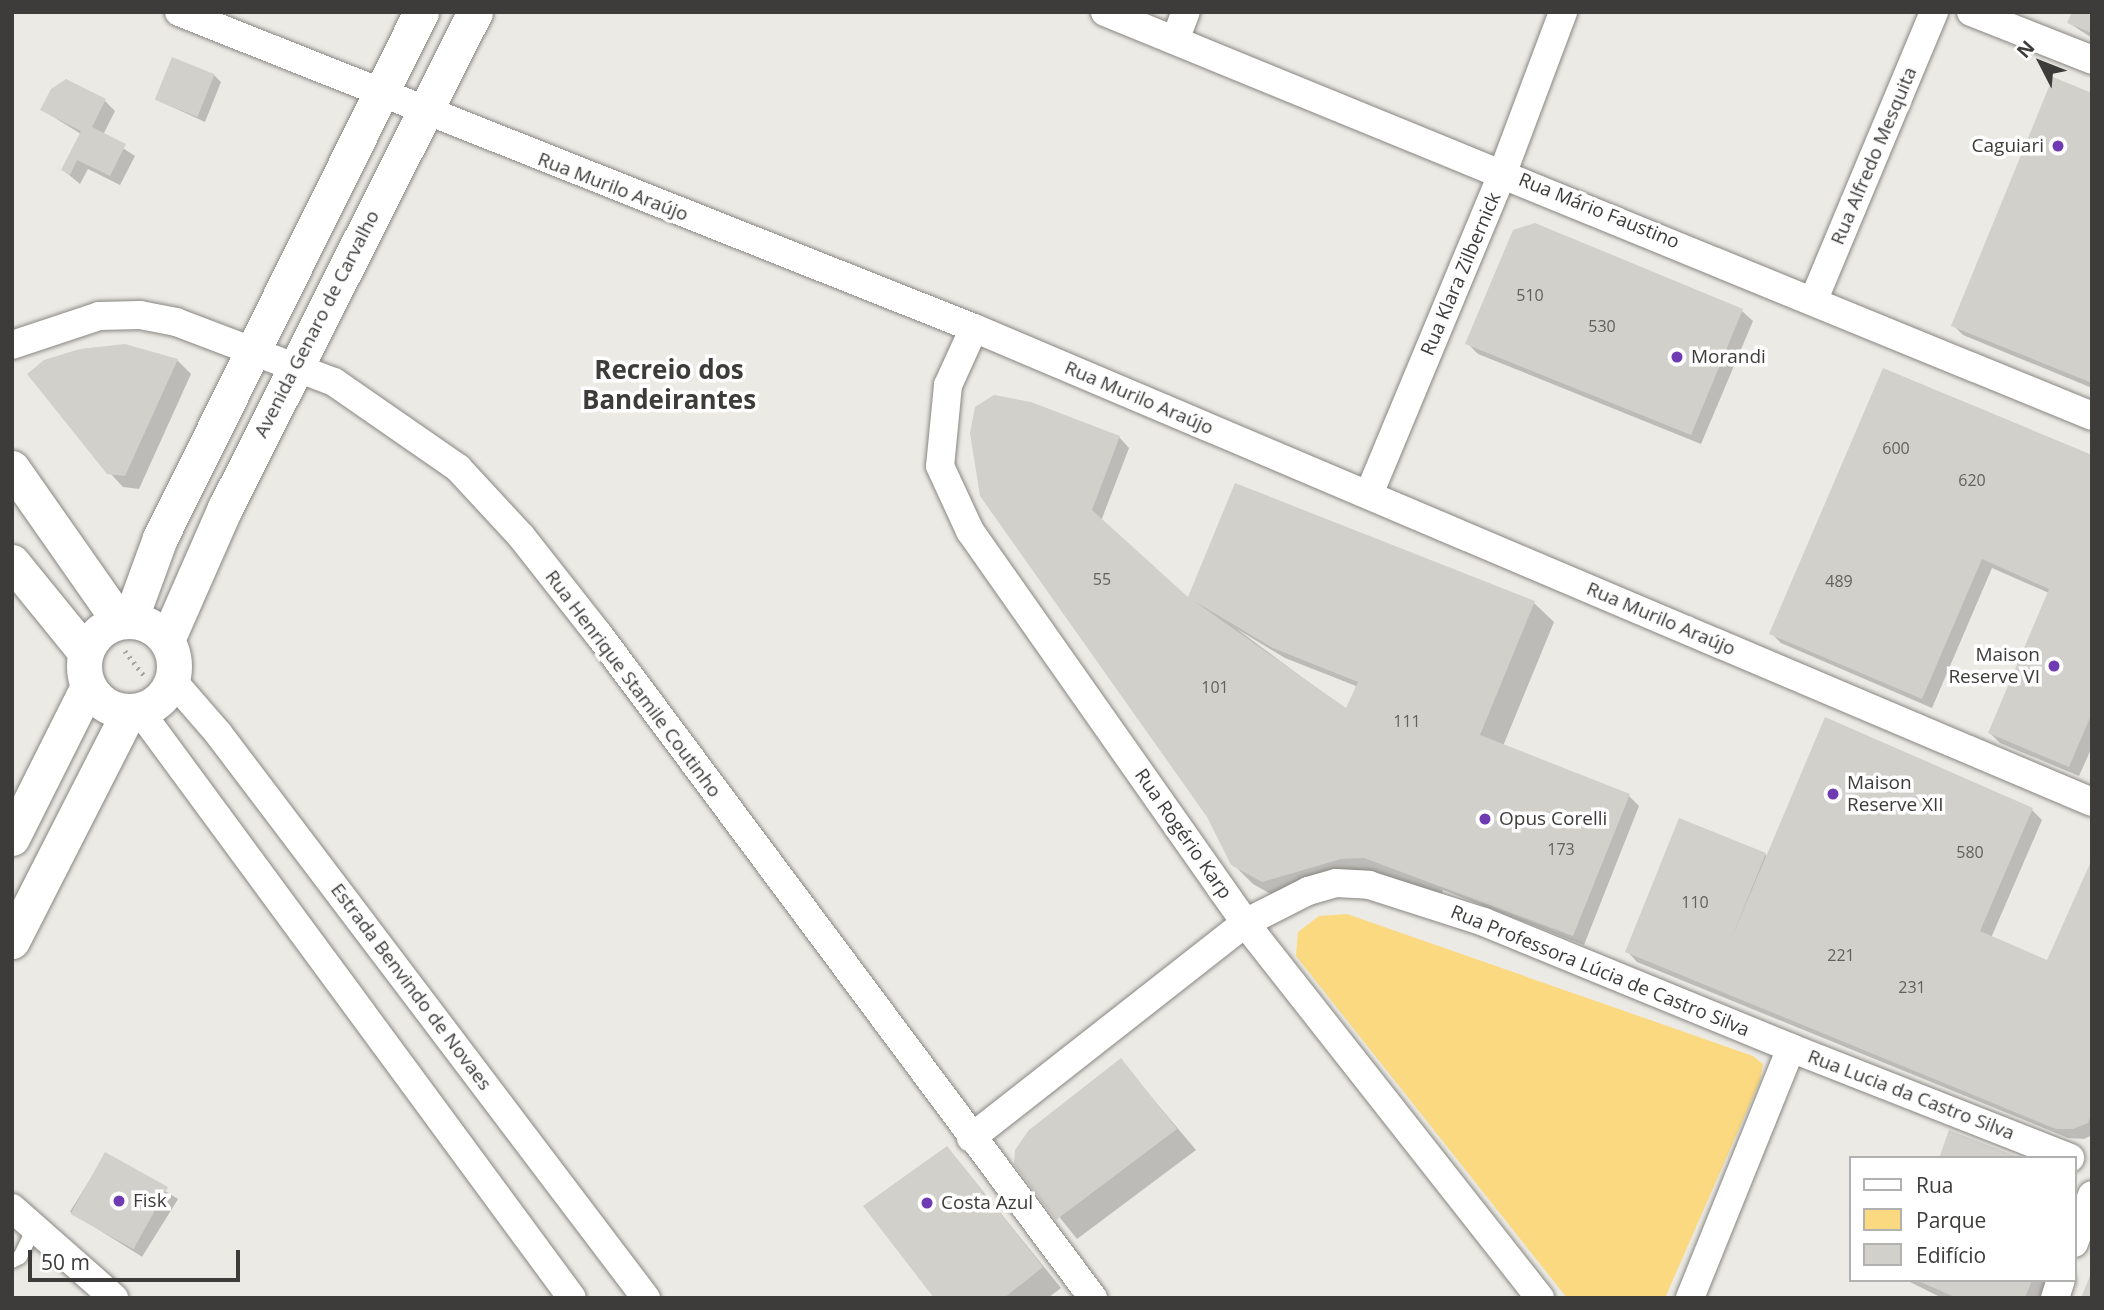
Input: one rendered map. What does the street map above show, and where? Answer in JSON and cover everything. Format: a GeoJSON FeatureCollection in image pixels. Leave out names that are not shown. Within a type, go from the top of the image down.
{"type":"FeatureCollection","features":[{"type":"Feature","properties":{"kind":"street","name":"Rua Murilo Araújo"},"geometry":{"type":"LineString","coordinates":[[179,12],[425,113],[974,328],[2092,802]]}},
{"type":"Feature","properties":{"kind":"street"},"geometry":{"type":"LineString","coordinates":[[124,621],[160,538],[421,12]]}},
{"type":"Feature","properties":{"kind":"street","name":"Avenida Genaro de Carvalho"},"geometry":{"type":"LineString","coordinates":[[167,640],[296,365],[475,12]]}},
{"type":"Feature","properties":{"kind":"street","name":"Rua Mário Faustino"},"geometry":{"type":"LineString","coordinates":[[1105,12],[1814,299],[2092,416]]}},
{"type":"Feature","properties":{"kind":"street"},"geometry":{"type":"LineString","coordinates":[[1175,40],[1186,12]]}},
{"type":"Feature","properties":{"kind":"street","name":"Rua Klara Zilbernick"},"geometry":{"type":"LineString","coordinates":[[1369,494],[1503,172],[1563,12]]}},
{"type":"Feature","properties":{"kind":"street","name":"Rua Alfredo Mesquita"},"geometry":{"type":"LineString","coordinates":[[1814,299],[1934,12]]}},
{"type":"Feature","properties":{"kind":"street"},"geometry":{"type":"LineString","coordinates":[[1971,12],[2092,60]]}},
{"type":"Feature","properties":{"kind":"street","name":"Rua Henrique Stamile Coutinho"},"geometry":{"type":"LineString","coordinates":[[12,345],[99,316],[140,315],[176,322],[296,365],[334,382],[412,432],[458,468],[493,504],[599,635],[971,1138],[1093,1298]]}},
{"type":"Feature","properties":{"kind":"street","name":"Rua Rogério Karp"},"geometry":{"type":"LineString","coordinates":[[974,328],[948,385],[940,466],[970,531],[1245,923],[1540,1298]]}},
{"type":"Feature","properties":{"kind":"street"},"geometry":{"type":"LineString","coordinates":[[12,468],[124,621]]}},
{"type":"Feature","properties":{"kind":"street"},"geometry":{"type":"LineString","coordinates":[[12,562],[87,670],[113,708],[134,711],[161,698],[172,680],[173,652],[167,640],[150,625],[124,621],[97,634],[87,670],[12,838]]}},
{"type":"Feature","properties":{"kind":"street","name":"Estrada Benvindo de Novaes"},"geometry":{"type":"LineString","coordinates":[[172,680],[218,733],[646,1298]]}},
{"type":"Feature","properties":{"kind":"street"},"geometry":{"type":"LineString","coordinates":[[12,941],[134,711]]}},
{"type":"Feature","properties":{"kind":"street"},"geometry":{"type":"LineString","coordinates":[[134,711],[572,1298]]}},
{"type":"Feature","properties":{"kind":"street","name":"Rua Professora Lúcia de Castro Silva"},"geometry":{"type":"LineString","coordinates":[[971,1138],[1245,923],[1308,891],[1335,883],[1369,886],[1484,922],[1791,1048]]}},
{"type":"Feature","properties":{"kind":"street"},"geometry":{"type":"LineString","coordinates":[[1690,1298],[1791,1048]]}},
{"type":"Feature","properties":{"kind":"street","name":"Rua Lucia da Castro Silva"},"geometry":{"type":"LineString","coordinates":[[1791,1048],[2067,1156]]}},
{"type":"Feature","properties":{"kind":"street"},"geometry":{"type":"LineString","coordinates":[[2076,1238],[2092,1195]]}},
{"type":"Feature","properties":{"kind":"street"},"geometry":{"type":"LineString","coordinates":[[12,1208],[114,1298]]}},
{"type":"Feature","properties":{"kind":"lane"},"geometry":{"type":"LineString","coordinates":[[12,1261],[20,1257],[35,1226]]}},
{"type":"Feature","properties":{"kind":"green space"},"geometry":{"type":"Polygon","coordinates":[[[1347,914],[1753,1056],[1763,1064],[1760,1081],[1665,1298],[1567,1298],[1296,956],[1298,932],[1319,916],[1347,914]]]}},
{"type":"Feature","properties":{"kind":"building"},"geometry":{"type":"Polygon","coordinates":[[[2072,12],[2092,12],[2092,33],[2067,23],[2072,12]]]}},
{"type":"Feature","properties":{"kind":"building"},"geometry":{"type":"Polygon","coordinates":[[[172,57],[215,74],[197,117],[155,100],[172,57]]]}},
{"type":"Feature","properties":{"kind":"building"},"geometry":{"type":"Polygon","coordinates":[[[2053,77],[2092,93],[2092,383],[1951,326],[2053,77]]]}},
{"type":"Feature","properties":{"kind":"building"},"geometry":{"type":"Polygon","coordinates":[[[66,79],[106,99],[92,127],[126,144],[110,176],[77,160],[70,175],[61,170],[81,131],[40,110],[51,89],[66,79]]]}},
{"type":"Feature","properties":{"kind":"building"},"geometry":{"type":"Polygon","coordinates":[[[1535,223],[1743,309],[1691,435],[1465,344],[1513,230],[1535,223]]]}},
{"type":"Feature","properties":{"kind":"building"},"geometry":{"type":"Polygon","coordinates":[[[125,344],[178,359],[125,476],[107,474],[27,374],[44,360],[80,349],[125,344]]]}},
{"type":"Feature","properties":{"kind":"building"},"geometry":{"type":"Polygon","coordinates":[[[1883,368],[2092,455],[2092,713],[2069,767],[1988,733],[2049,589],[1982,559],[1922,699],[1769,634],[1883,368]]]}},
{"type":"Feature","properties":{"kind":"building"},"geometry":{"type":"Polygon","coordinates":[[[994,395],[1031,402],[1120,436],[1092,510],[1188,597],[1235,483],[1535,601],[1480,735],[1630,794],[1573,936],[1364,858],[1341,859],[1262,882],[1231,865],[1207,817],[980,496],[970,433],[975,407],[994,395]],[[1194,601],[1346,708],[1358,682],[1273,648],[1194,601]]]}},
{"type":"Feature","properties":{"kind":"building"},"geometry":{"type":"Polygon","coordinates":[[[1825,717],[2033,808],[1980,931],[2047,960],[2092,859],[2092,1112],[2088,1123],[2073,1129],[2056,1129],[1625,952],[1679,818],[1766,853],[1729,944],[1825,717]]]}},
{"type":"Feature","properties":{"kind":"building"},"geometry":{"type":"Polygon","coordinates":[[[1121,1058],[1177,1129],[1056,1220],[1014,1164],[1015,1150],[1029,1130],[1121,1058]]]}},
{"type":"Feature","properties":{"kind":"building"},"geometry":{"type":"Polygon","coordinates":[[[1949,1130],[2016,1156],[1940,1156],[1949,1130]]]}},
{"type":"Feature","properties":{"kind":"building"},"geometry":{"type":"Polygon","coordinates":[[[947,1146],[1043,1267],[1004,1298],[934,1298],[863,1206],[947,1146]]]}},
{"type":"Feature","properties":{"kind":"building","name":"Fisk"},"geometry":{"type":"Polygon","coordinates":[[[105,1152],[168,1187],[134,1249],[71,1214],[105,1152]]]}},
{"type":"Feature","properties":{"kind":"building"},"geometry":{"type":"Polygon","coordinates":[[[2092,1271],[2092,1298],[2081,1298],[2092,1271]]]}},
{"type":"Feature","properties":{"kind":"building"},"geometry":{"type":"Polygon","coordinates":[[[1921,1282],[2031,1282],[2025,1298],[1957,1298],[1921,1282]]]}},
{"type":"Feature","properties":{"kind":"place","name":"Caguiari"},"geometry":{"type":"Point","coordinates":[2058,146]}},
{"type":"Feature","properties":{"kind":"place","name":"Morandi"},"geometry":{"type":"Point","coordinates":[1677,357]}},
{"type":"Feature","properties":{"kind":"place","name":"Maison Reserve VI"},"geometry":{"type":"Point","coordinates":[2054,666]}},
{"type":"Feature","properties":{"kind":"place","name":"Maison Reserve XII"},"geometry":{"type":"Point","coordinates":[1833,794]}},
{"type":"Feature","properties":{"kind":"place","name":"Opus Corelli"},"geometry":{"type":"Point","coordinates":[1485,819]}},
{"type":"Feature","properties":{"kind":"place","name":"Fisk"},"geometry":{"type":"Point","coordinates":[119,1201]}},
{"type":"Feature","properties":{"kind":"place","name":"Costa Azul"},"geometry":{"type":"Point","coordinates":[927,1203]}},
{"type":"Feature","properties":{"kind":"district","name":"Recreio dos Bandeirantes"},"geometry":{"type":"Point","coordinates":[669,385]}}]}
